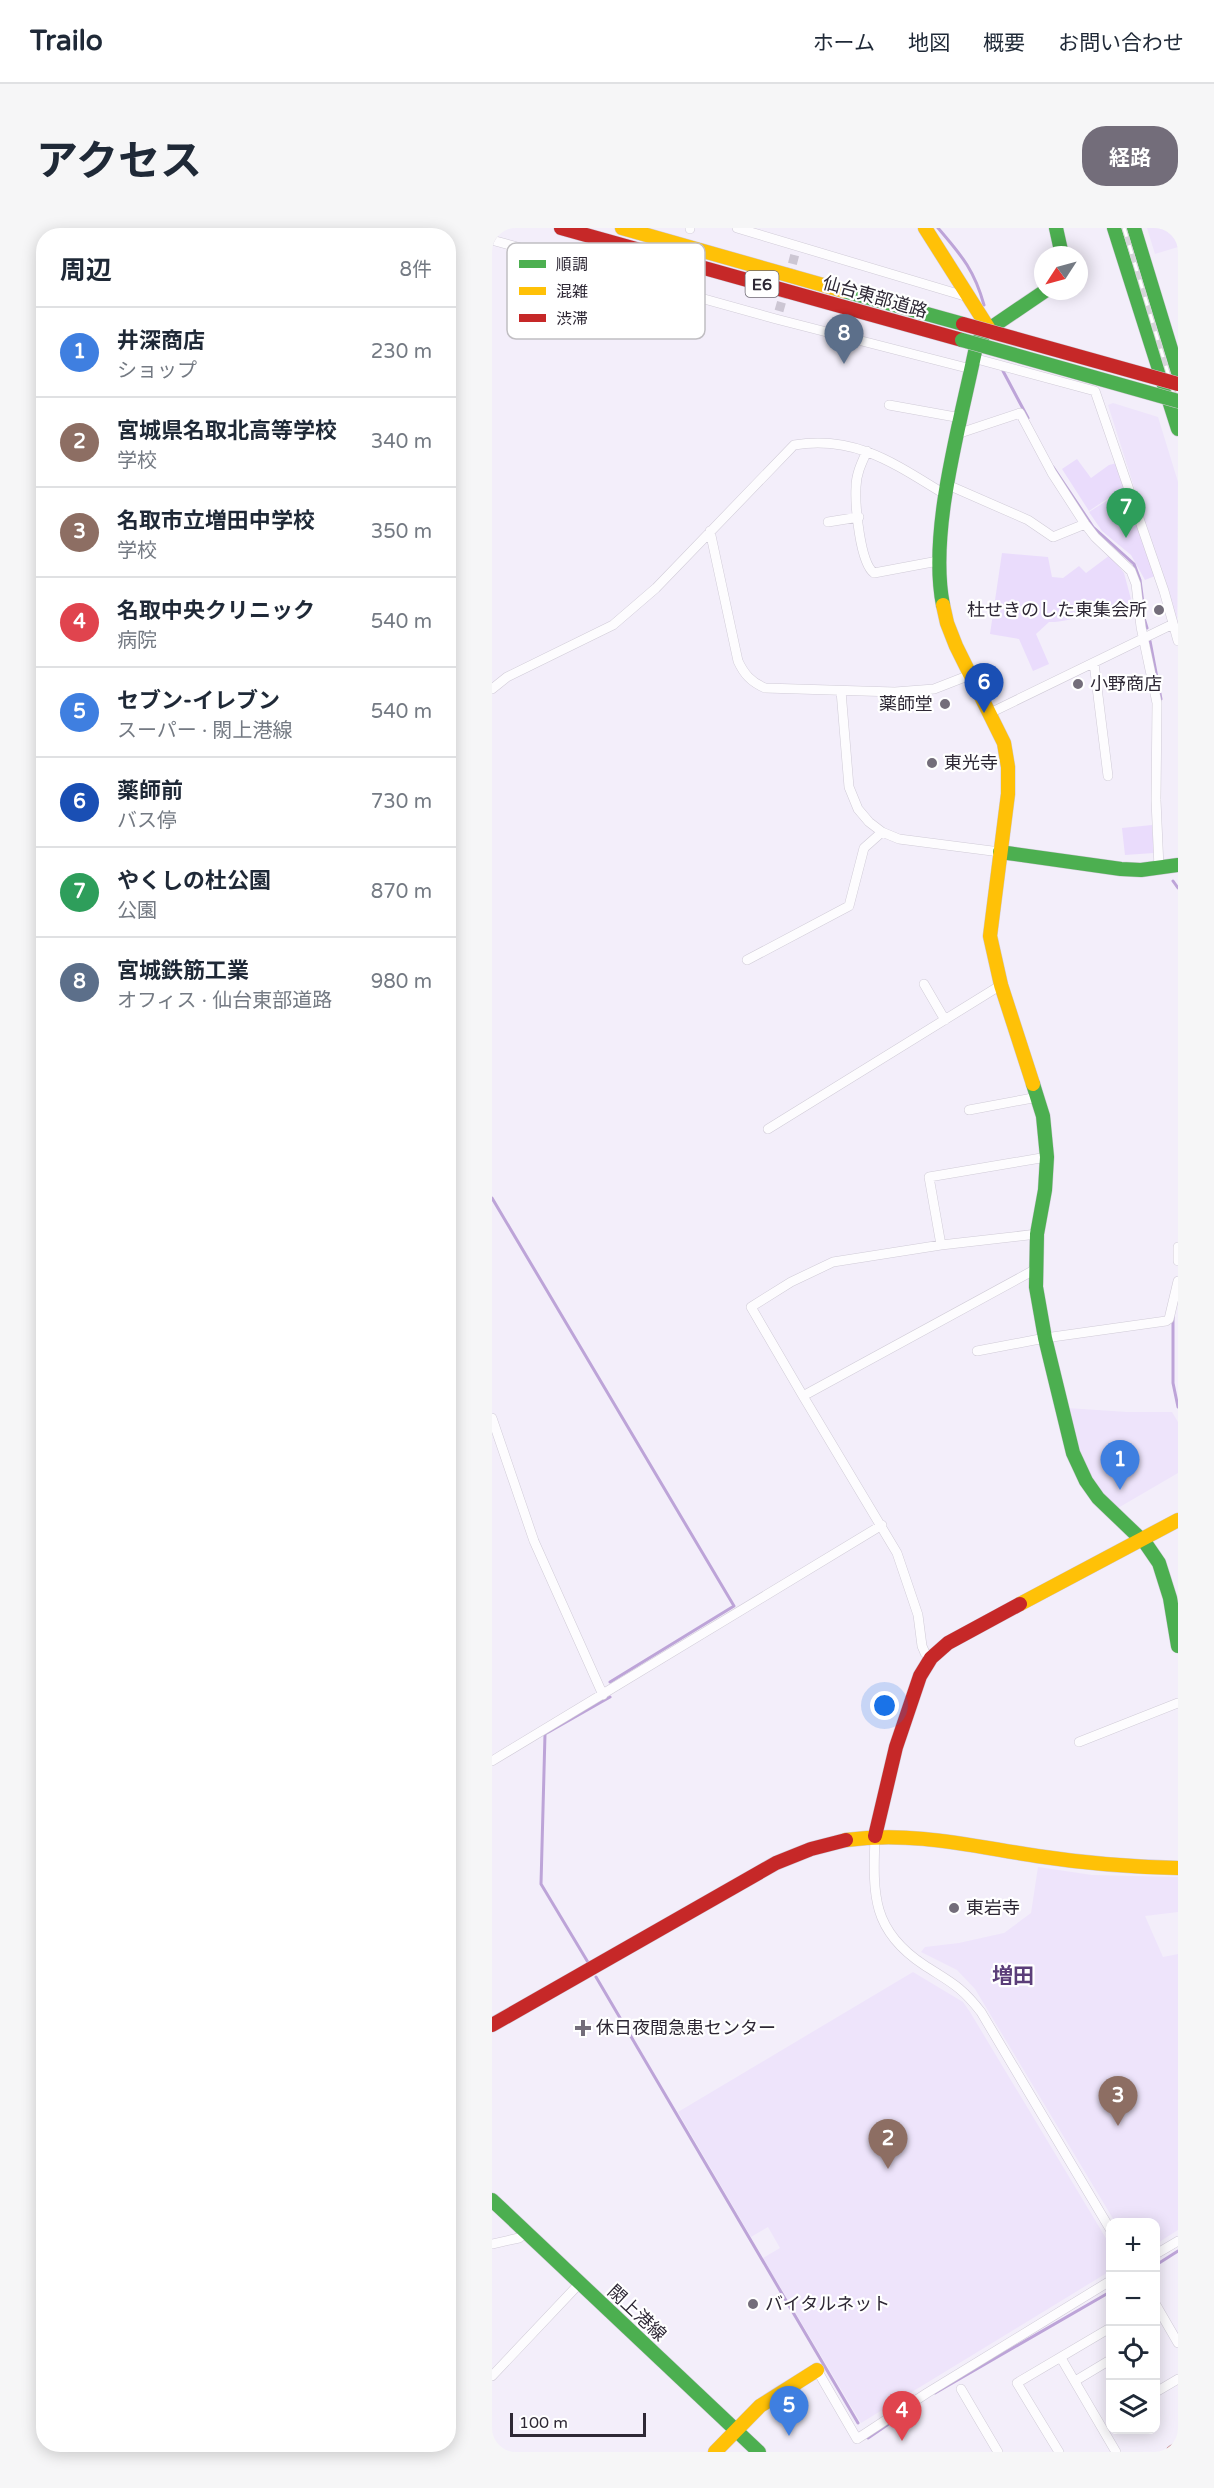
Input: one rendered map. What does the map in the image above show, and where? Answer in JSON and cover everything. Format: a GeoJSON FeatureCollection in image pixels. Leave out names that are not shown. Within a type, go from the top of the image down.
{"type":"FeatureCollection","features":[{"type":"Feature","properties":{"kind":"main road","name":"仙台東部道路"},"geometry":{"type":"LineString","coordinates":[[561,228],[615,243]]}},
{"type":"Feature","properties":{"kind":"main road","name":"仙台東部道路"},"geometry":{"type":"LineString","coordinates":[[622,228],[675,243]]}},
{"type":"Feature","properties":{"kind":"main road"},"geometry":{"type":"LineString","coordinates":[[925,228],[989,329]]}},
{"type":"Feature","properties":{"kind":"main road"},"geometry":{"type":"LineString","coordinates":[[1056,228],[1060,246]]}},
{"type":"Feature","properties":{"kind":"main road"},"geometry":{"type":"LineString","coordinates":[[1114,228],[1178,429]]}},
{"type":"Feature","properties":{"kind":"main road"},"geometry":{"type":"LineString","coordinates":[[1134,228],[1178,372]]}},
{"type":"Feature","properties":{"kind":"main road","name":"仙台東部道路"},"geometry":{"type":"LineString","coordinates":[[705,251],[1178,384]]}},
{"type":"Feature","properties":{"kind":"main road","name":"仙台東部道路"},"geometry":{"type":"LineString","coordinates":[[705,268],[1178,401]]}},
{"type":"Feature","properties":{"kind":"main road"},"geometry":{"type":"LineString","coordinates":[[1034,298],[989,329],[977,342],[947,490],[938,561],[941,593],[947,622],[1004,743],[1008,767],[1008,794],[990,936],[1001,985],[1038,1097],[1046,1138],[1045,1190],[1037,1234],[1036,1269],[1045,1338],[1079,1471],[1102,1505],[1142,1539],[1155,1556],[1163,1572],[1168,1591],[1178,1646]]}},
{"type":"Feature","properties":{"kind":"main road"},"geometry":{"type":"LineString","coordinates":[[1000,852],[1121,869],[1178,866]]}},
{"type":"Feature","properties":{"kind":"main road"},"geometry":{"type":"LineString","coordinates":[[875,1836],[896,1747],[920,1676],[932,1658],[948,1643],[962,1635],[1178,1520]]}},
{"type":"Feature","properties":{"kind":"main road"},"geometry":{"type":"LineString","coordinates":[[492,2025],[792,1856],[834,1842],[897,1834],[943,1838],[1078,1862],[1178,1868]]}},
{"type":"Feature","properties":{"kind":"main road","name":"閖上港線"},"geometry":{"type":"LineString","coordinates":[[492,2200],[759,2452]]}},
{"type":"Feature","properties":{"kind":"main road"},"geometry":{"type":"LineString","coordinates":[[715,2452],[735,2430],[774,2396],[817,2370]]}},
{"type":"Feature","properties":{"kind":"main road"},"geometry":{"type":"LineString","coordinates":[[1173,2452],[1178,2449]]}},
{"type":"Feature","properties":{"kind":"street"},"geometry":{"type":"LineString","coordinates":[[737,228],[796,250],[968,297]]}},
{"type":"Feature","properties":{"kind":"street"},"geometry":{"type":"LineString","coordinates":[[492,240],[507,244]]}},
{"type":"Feature","properties":{"kind":"street"},"geometry":{"type":"LineString","coordinates":[[705,298],[1095,391],[1178,641]]}},
{"type":"Feature","properties":{"kind":"street"},"geometry":{"type":"LineString","coordinates":[[889,405],[961,418]]}},
{"type":"Feature","properties":{"kind":"street"},"geometry":{"type":"LineString","coordinates":[[957,434],[1020,413],[1052,473],[1085,524],[1095,537],[1131,571],[1136,584],[1157,703],[1156,788],[1159,868]]}},
{"type":"Feature","properties":{"kind":"street"},"geometry":{"type":"LineString","coordinates":[[492,689],[507,677],[613,626],[656,588],[794,445],[824,442],[846,444],[867,451],[947,490],[1028,520],[1053,537],[1085,524]]}},
{"type":"Feature","properties":{"kind":"street"},"geometry":{"type":"LineString","coordinates":[[867,451],[859,467],[856,486],[858,517],[868,569],[874,573],[938,561]]}},
{"type":"Feature","properties":{"kind":"street"},"geometry":{"type":"LineString","coordinates":[[828,522],[858,517]]}},
{"type":"Feature","properties":{"kind":"street"},"geometry":{"type":"LineString","coordinates":[[710,531],[738,661],[745,674],[754,682],[765,688],[895,692],[934,689],[970,675]]}},
{"type":"Feature","properties":{"kind":"street"},"geometry":{"type":"LineString","coordinates":[[990,712],[1173,624]]}},
{"type":"Feature","properties":{"kind":"street"},"geometry":{"type":"LineString","coordinates":[[1094,663],[1108,776]]}},
{"type":"Feature","properties":{"kind":"street"},"geometry":{"type":"LineString","coordinates":[[841,691],[849,787],[858,809],[868,822],[882,832],[899,839],[1000,852]]}},
{"type":"Feature","properties":{"kind":"street"},"geometry":{"type":"LineString","coordinates":[[747,960],[849,906],[864,848],[882,832]]}},
{"type":"Feature","properties":{"kind":"street"},"geometry":{"type":"LineString","coordinates":[[924,984],[945,1020]]}},
{"type":"Feature","properties":{"kind":"street"},"geometry":{"type":"LineString","coordinates":[[768,1129],[1001,985]]}},
{"type":"Feature","properties":{"kind":"street"},"geometry":{"type":"LineString","coordinates":[[969,1110],[1038,1097]]}},
{"type":"Feature","properties":{"kind":"street"},"geometry":{"type":"LineString","coordinates":[[941,1245],[929,1178],[1047,1157]]}},
{"type":"Feature","properties":{"kind":"street"},"geometry":{"type":"LineString","coordinates":[[932,1658],[925,1653],[922,1646],[918,1615],[897,1553],[751,1307],[791,1282],[833,1263],[941,1245],[1037,1234]]}},
{"type":"Feature","properties":{"kind":"street"},"geometry":{"type":"LineString","coordinates":[[1178,1247],[1178,1261]]}},
{"type":"Feature","properties":{"kind":"street"},"geometry":{"type":"LineString","coordinates":[[803,1396],[1036,1269]]}},
{"type":"Feature","properties":{"kind":"street"},"geometry":{"type":"LineString","coordinates":[[978,1351],[1045,1338],[1166,1321],[1169,1319],[1178,1281]]}},
{"type":"Feature","properties":{"kind":"street"},"geometry":{"type":"LineString","coordinates":[[492,1418],[534,1541],[603,1695]]}},
{"type":"Feature","properties":{"kind":"street"},"geometry":{"type":"LineString","coordinates":[[492,1761],[882,1526]]}},
{"type":"Feature","properties":{"kind":"street"},"geometry":{"type":"LineString","coordinates":[[1079,1742],[1178,1703]]}},
{"type":"Feature","properties":{"kind":"street"},"geometry":{"type":"LineString","coordinates":[[875,1836],[874,1875],[883,1923],[894,1941],[912,1957],[959,1986],[981,2012],[1106,2222]]}},
{"type":"Feature","properties":{"kind":"street"},"geometry":{"type":"LineString","coordinates":[[492,2244],[519,2238],[526,2232]]}},
{"type":"Feature","properties":{"kind":"street"},"geometry":{"type":"LineString","coordinates":[[1160,2251],[1178,2241]]}},
{"type":"Feature","properties":{"kind":"street"},"geometry":{"type":"LineString","coordinates":[[817,2370],[857,2439],[927,2393],[1106,2283]]}},
{"type":"Feature","properties":{"kind":"street"},"geometry":{"type":"LineString","coordinates":[[492,2376],[579,2284]]}},
{"type":"Feature","properties":{"kind":"street"},"geometry":{"type":"LineString","coordinates":[[1160,2313],[1178,2343]]}},
{"type":"Feature","properties":{"kind":"street"},"geometry":{"type":"LineString","coordinates":[[1059,2452],[1017,2382],[1106,2330]]}},
{"type":"Feature","properties":{"kind":"street"},"geometry":{"type":"LineString","coordinates":[[1060,2358],[1116,2452]]}},
{"type":"Feature","properties":{"kind":"street"},"geometry":{"type":"LineString","coordinates":[[1075,2381],[1106,2362]]}},
{"type":"Feature","properties":{"kind":"street"},"geometry":{"type":"LineString","coordinates":[[1160,2389],[1178,2379]]}},
{"type":"Feature","properties":{"kind":"street"},"geometry":{"type":"LineString","coordinates":[[961,2389],[998,2452]]}},
{"type":"Feature","properties":{"kind":"shaded area"},"geometry":{"type":"Polygon","coordinates":[[[1147,228],[1178,228],[1178,247],[1155,254],[1147,228]]]}},
{"type":"Feature","properties":{"kind":"shaded area"},"geometry":{"type":"Polygon","coordinates":[[[1113,403],[1158,417],[1178,482],[1177,622],[1108,405],[1113,403]]]}},
{"type":"Feature","properties":{"kind":"shaded area"},"geometry":{"type":"Polygon","coordinates":[[[1077,459],[1091,478],[1109,465],[1117,463],[1125,487],[1089,511],[1062,469],[1077,459]]]}},
{"type":"Feature","properties":{"kind":"shaded area"},"geometry":{"type":"Polygon","coordinates":[[[1125,489],[1155,576],[1145,580],[1131,555],[1102,531],[1089,512],[1125,489]]]}},
{"type":"Feature","properties":{"kind":"shaded area"},"geometry":{"type":"Polygon","coordinates":[[[1002,553],[1048,557],[1052,577],[1063,578],[1079,566],[1086,573],[1110,555],[1124,573],[1132,603],[1078,618],[1049,622],[1036,634],[1049,664],[1033,671],[1019,639],[990,634],[1002,553]]]}},
{"type":"Feature","properties":{"kind":"shaded area"},"geometry":{"type":"Polygon","coordinates":[[[1152,825],[1154,853],[1125,855],[1122,828],[1152,825]]]}},
{"type":"Feature","properties":{"kind":"shaded area"},"geometry":{"type":"Polygon","coordinates":[[[1067,1408],[1172,1412],[1178,1422],[1178,1473],[1118,1508],[1102,1493],[1085,1469],[1067,1408]]]}},
{"type":"Feature","properties":{"kind":"shaded area"},"geometry":{"type":"Polygon","coordinates":[[[1038,1867],[1092,1875],[1178,1877],[1178,1912],[1145,1916],[1163,1957],[1178,1954],[1178,2230],[1160,2241],[1160,2218],[1113,2218],[975,1989],[957,1970],[921,1952],[925,1947],[959,1943],[1004,1933],[1031,1913],[1038,1867]]]}},
{"type":"Feature","properties":{"kind":"shaded area"},"geometry":{"type":"Polygon","coordinates":[[[913,1972],[963,2002],[970,2012],[1106,2238],[1106,2273],[861,2423],[763,2258],[780,2248],[768,2227],[751,2237],[678,2112],[913,1972]]]}},
{"type":"Feature","properties":{"kind":"waterway"},"geometry":{"type":"LineString","coordinates":[[938,228],[966,263],[984,305]]}},
{"type":"Feature","properties":{"kind":"waterway"},"geometry":{"type":"LineString","coordinates":[[1003,371],[1028,418]]}},
{"type":"Feature","properties":{"kind":"waterway"},"geometry":{"type":"LineString","coordinates":[[1053,467],[1093,527],[1134,564],[1140,580],[1144,611]]}},
{"type":"Feature","properties":{"kind":"waterway"},"geometry":{"type":"LineString","coordinates":[[1144,618],[1147,628]]}},
{"type":"Feature","properties":{"kind":"waterway"},"geometry":{"type":"LineString","coordinates":[[1150,641],[1161,699]]}},
{"type":"Feature","properties":{"kind":"waterway"},"geometry":{"type":"LineString","coordinates":[[1173,881],[1178,888]]}},
{"type":"Feature","properties":{"kind":"waterway"},"geometry":{"type":"LineString","coordinates":[[492,1198],[734,1606],[610,1682]]}},
{"type":"Feature","properties":{"kind":"waterway"},"geometry":{"type":"LineString","coordinates":[[1173,1317],[1173,1383],[1178,1407]]}},
{"type":"Feature","properties":{"kind":"waterway"},"geometry":{"type":"LineString","coordinates":[[589,1964],[541,1884],[545,1734],[610,1697]]}},
{"type":"Feature","properties":{"kind":"waterway"},"geometry":{"type":"LineString","coordinates":[[596,1977],[858,2423]]}},
{"type":"Feature","properties":{"kind":"waterway"},"geometry":{"type":"LineString","coordinates":[[1160,2262],[1178,2251]]}},
{"type":"Feature","properties":{"kind":"waterway"},"geometry":{"type":"LineString","coordinates":[[935,2393],[1106,2294]]}},
{"type":"Feature","properties":{"kind":"waterway"},"geometry":{"type":"LineString","coordinates":[[868,2438],[915,2406]]}},
{"type":"Feature","properties":{"kind":"tunnel"},"geometry":{"type":"LineString","coordinates":[[789,277],[795,254]]}},
{"type":"Feature","properties":{"kind":"tunnel"},"geometry":{"type":"LineString","coordinates":[[779,311],[785,290]]}},
{"type":"Feature","properties":{"kind":"railway"},"geometry":{"type":"LineString","coordinates":[[1124,228],[1178,406]]}},
{"type":"Feature","properties":{"kind":"traffic: fast"},"geometry":{"type":"LineString","coordinates":[[1056,228],[1060,246]]}},
{"type":"Feature","properties":{"kind":"traffic: fast"},"geometry":{"type":"LineString","coordinates":[[1114,228],[1178,429]]}},
{"type":"Feature","properties":{"kind":"traffic: fast"},"geometry":{"type":"LineString","coordinates":[[1134,228],[1178,372]]}},
{"type":"Feature","properties":{"kind":"traffic: fast"},"geometry":{"type":"LineString","coordinates":[[844,291],[963,324]]}},
{"type":"Feature","properties":{"kind":"traffic: fast"},"geometry":{"type":"LineString","coordinates":[[943,605],[940,575],[943,509],[977,342],[989,329],[1034,298]]}},
{"type":"Feature","properties":{"kind":"traffic: fast"},"geometry":{"type":"LineString","coordinates":[[962,340],[1178,401]]}},
{"type":"Feature","properties":{"kind":"traffic: fast"},"geometry":{"type":"LineString","coordinates":[[1000,852],[1121,869],[1141,870],[1178,865]]}},
{"type":"Feature","properties":{"kind":"traffic: fast"},"geometry":{"type":"LineString","coordinates":[[1033,1084],[1043,1116],[1047,1157],[1045,1190],[1037,1234],[1036,1287],[1045,1338],[1073,1453],[1086,1481],[1098,1498],[1146,1544],[1159,1563],[1170,1598],[1178,1646]]}},
{"type":"Feature","properties":{"kind":"traffic: fast"},"geometry":{"type":"LineString","coordinates":[[492,2200],[759,2452]]}},
{"type":"Feature","properties":{"kind":"traffic: slow"},"geometry":{"type":"LineString","coordinates":[[622,228],[675,243]]}},
{"type":"Feature","properties":{"kind":"traffic: slow"},"geometry":{"type":"LineString","coordinates":[[925,228],[989,329]]}},
{"type":"Feature","properties":{"kind":"traffic: slow"},"geometry":{"type":"LineString","coordinates":[[705,252],[844,291]]}},
{"type":"Feature","properties":{"kind":"traffic: slow"},"geometry":{"type":"LineString","coordinates":[[943,605],[956,646],[1004,743],[1008,767],[1008,794],[990,936],[1001,985],[1033,1084]]}},
{"type":"Feature","properties":{"kind":"traffic: slow"},"geometry":{"type":"LineString","coordinates":[[1020,1604],[1178,1520]]}},
{"type":"Feature","properties":{"kind":"traffic: slow"},"geometry":{"type":"LineString","coordinates":[[846,1840],[918,1838],[1072,1861],[1178,1868]]}},
{"type":"Feature","properties":{"kind":"traffic: slow"},"geometry":{"type":"LineString","coordinates":[[715,2452],[760,2406],[817,2370]]}},
{"type":"Feature","properties":{"kind":"traffic: jam"},"geometry":{"type":"LineString","coordinates":[[561,228],[615,243]]}},
{"type":"Feature","properties":{"kind":"traffic: jam"},"geometry":{"type":"LineString","coordinates":[[705,268],[962,340]]}},
{"type":"Feature","properties":{"kind":"traffic: jam"},"geometry":{"type":"LineString","coordinates":[[963,324],[1178,384]]}},
{"type":"Feature","properties":{"kind":"traffic: jam"},"geometry":{"type":"LineString","coordinates":[[875,1836],[896,1747],[920,1676],[931,1658],[948,1643],[1020,1604]]}},
{"type":"Feature","properties":{"kind":"traffic: jam"},"geometry":{"type":"LineString","coordinates":[[492,2025],[776,1863],[811,1849],[846,1840]]}},
{"type":"Feature","properties":{"kind":"traffic: jam"},"geometry":{"type":"LineString","coordinates":[[1173,2452],[1178,2449]]}},
{"type":"Feature","properties":{"kind":"place","name":"宮城鉄筋工業"},"geometry":{"type":"Point","coordinates":[844,364]}},
{"type":"Feature","properties":{"kind":"place","name":"やくしの杜公園"},"geometry":{"type":"Point","coordinates":[1126,538]}},
{"type":"Feature","properties":{"kind":"place","name":"杜せきのした東集会所"},"geometry":{"type":"Point","coordinates":[1159,610]}},
{"type":"Feature","properties":{"kind":"place","name":"小野商店"},"geometry":{"type":"Point","coordinates":[1078,684]}},
{"type":"Feature","properties":{"kind":"place","name":"薬師堂"},"geometry":{"type":"Point","coordinates":[945,704]}},
{"type":"Feature","properties":{"kind":"place","name":"薬師前"},"geometry":{"type":"Point","coordinates":[984,713]}},
{"type":"Feature","properties":{"kind":"place","name":"東光寺"},"geometry":{"type":"Point","coordinates":[932,763]}},
{"type":"Feature","properties":{"kind":"place","name":"井深商店"},"geometry":{"type":"Point","coordinates":[1120,1490]}},
{"type":"Feature","properties":{"kind":"place","name":"東岩寺"},"geometry":{"type":"Point","coordinates":[954,1908]}},
{"type":"Feature","properties":{"kind":"place","name":"休日夜間急患センター"},"geometry":{"type":"Point","coordinates":[583,2028]}},
{"type":"Feature","properties":{"kind":"place","name":"名取市立増田中学校"},"geometry":{"type":"Point","coordinates":[1118,2126]}},
{"type":"Feature","properties":{"kind":"place","name":"宮城県名取北高等学校"},"geometry":{"type":"Point","coordinates":[888,2169]}},
{"type":"Feature","properties":{"kind":"place","name":"バイタルネット"},"geometry":{"type":"Point","coordinates":[753,2304]}},
{"type":"Feature","properties":{"kind":"place","name":"セブン-イレブン"},"geometry":{"type":"Point","coordinates":[789,2436]}},
{"type":"Feature","properties":{"kind":"place","name":"名取中央クリニック"},"geometry":{"type":"Point","coordinates":[902,2441]}},
{"type":"Feature","properties":{"kind":"district","name":"増田"},"geometry":{"type":"Point","coordinates":[1013,1976]}}]}
